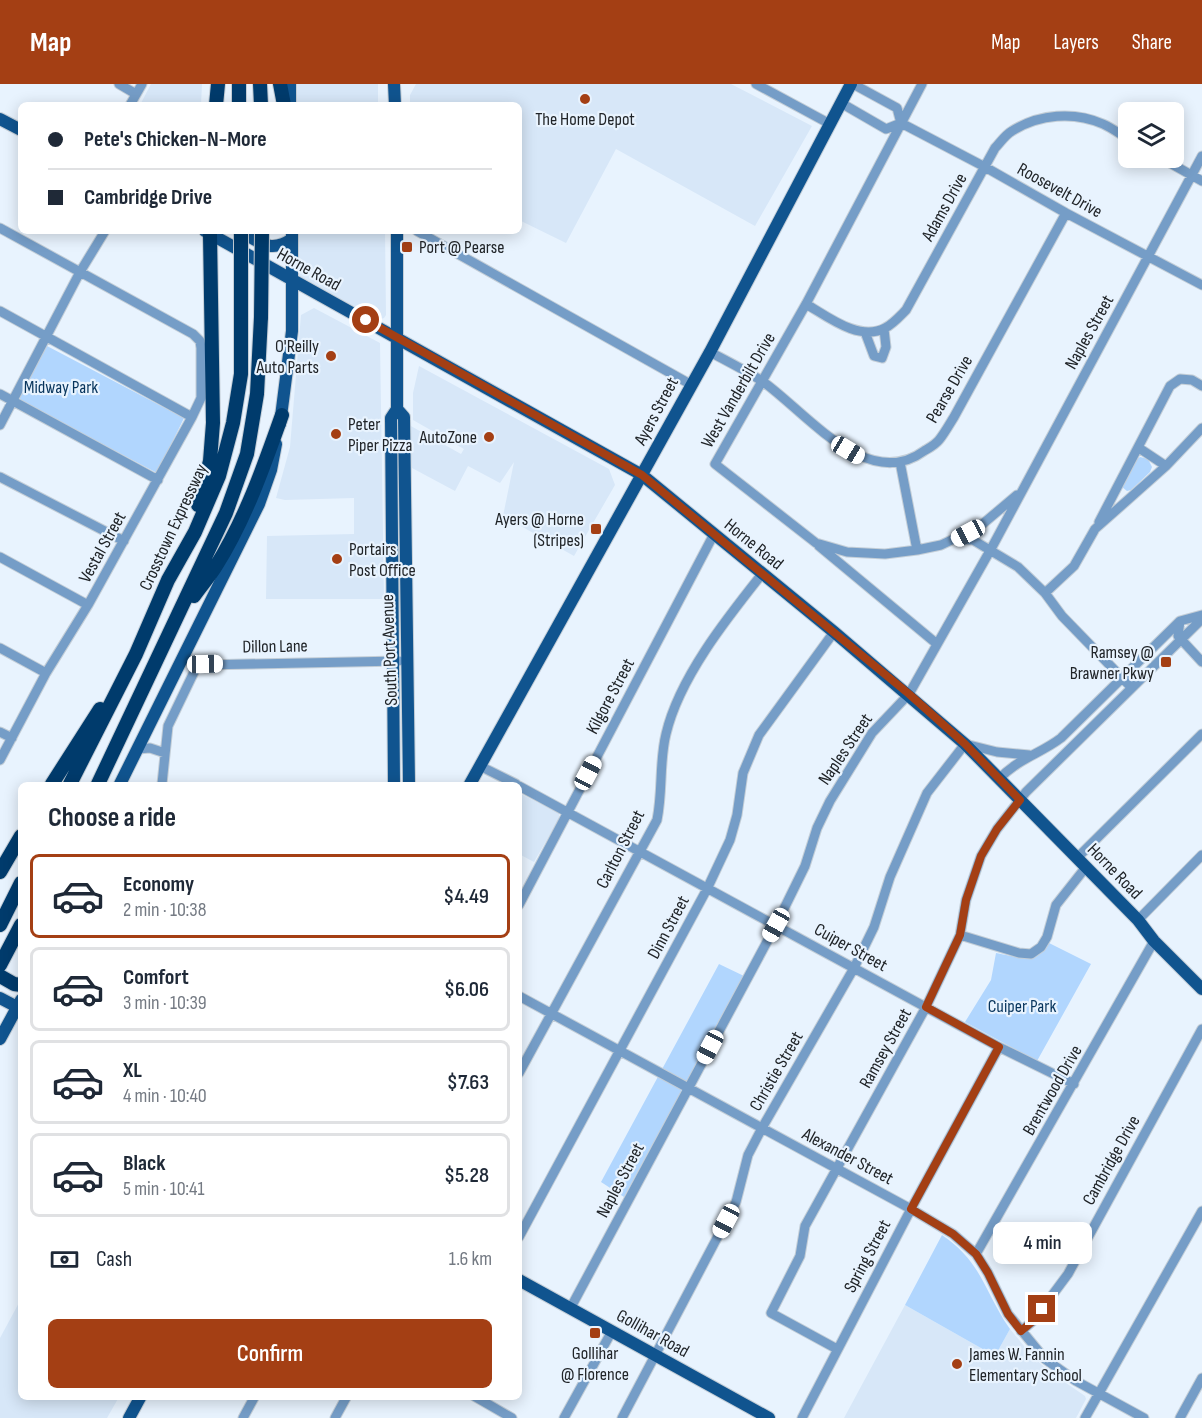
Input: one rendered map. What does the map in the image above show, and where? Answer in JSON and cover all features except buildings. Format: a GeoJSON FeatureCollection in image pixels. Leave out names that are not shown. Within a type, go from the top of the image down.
{"type":"FeatureCollection","features":[{"type":"Feature","properties":{"kind":"highway"},"geometry":{"type":"LineString","coordinates":[[216,102],[218,84]]}},
{"type":"Feature","properties":{"kind":"highway"},"geometry":{"type":"LineString","coordinates":[[239,84],[239,102]]}},
{"type":"Feature","properties":{"kind":"highway"},"geometry":{"type":"LineString","coordinates":[[260,84],[261,102]]}},
{"type":"Feature","properties":{"kind":"highway"},"geometry":{"type":"LineString","coordinates":[[280,84],[283,102]]}},
{"type":"Feature","properties":{"kind":"highway"},"geometry":{"type":"LineString","coordinates":[[186,548],[210,461],[213,423],[209,234]]}},
{"type":"Feature","properties":{"kind":"highway","name":"Crosstown Expressway"},"geometry":{"type":"LineString","coordinates":[[71,782],[136,654],[168,580],[186,548],[219,476],[233,423],[241,374],[240,234]]}},
{"type":"Feature","properties":{"kind":"highway"},"geometry":{"type":"LineString","coordinates":[[100,782],[226,513],[247,454],[257,394],[262,234]]}},
{"type":"Feature","properties":{"kind":"highway"},"geometry":{"type":"LineString","coordinates":[[175,622],[217,565],[262,471],[282,415]]}},
{"type":"Feature","properties":{"kind":"highway"},"geometry":{"type":"LineString","coordinates":[[53,782],[136,654]]}},
{"type":"Feature","properties":{"kind":"highway"},"geometry":{"type":"LineString","coordinates":[[0,872],[18,842]]}},
{"type":"Feature","properties":{"kind":"highway"},"geometry":{"type":"LineString","coordinates":[[0,925],[18,889]]}},
{"type":"Feature","properties":{"kind":"highway"},"geometry":{"type":"LineString","coordinates":[[2,960],[18,931]]}},
{"type":"Feature","properties":{"kind":"highway"},"geometry":{"type":"LineString","coordinates":[[0,976],[18,985]]}},
{"type":"Feature","properties":{"kind":"main road"},"geometry":{"type":"LineString","coordinates":[[211,84],[211,102]]}},
{"type":"Feature","properties":{"kind":"main road"},"geometry":{"type":"LineString","coordinates":[[290,84],[290,102]]}},
{"type":"Feature","properties":{"kind":"main road"},"geometry":{"type":"LineString","coordinates":[[394,84],[395,102]]}},
{"type":"Feature","properties":{"kind":"main road","name":"Ayers Street"},"geometry":{"type":"LineString","coordinates":[[471,782],[690,384],[710,352],[852,84]]}},
{"type":"Feature","properties":{"kind":"main road"},"geometry":{"type":"LineString","coordinates":[[0,119],[18,128]]}},
{"type":"Feature","properties":{"kind":"main road","name":"Horne Road"},"geometry":{"type":"LineString","coordinates":[[212,234],[642,475],[909,694],[965,744],[1138,920],[1154,941],[1200,981]]}},
{"type":"Feature","properties":{"kind":"main road"},"geometry":{"type":"LineString","coordinates":[[245,234],[267,247],[279,247],[292,235]]}},
{"type":"Feature","properties":{"kind":"main road","name":"South Port Avenue"},"geometry":{"type":"LineString","coordinates":[[394,782],[391,418],[397,409],[399,338],[397,234]]}},
{"type":"Feature","properties":{"kind":"main road"},"geometry":{"type":"LineString","coordinates":[[121,782],[259,504],[271,470],[282,415],[292,331],[292,235]]}},
{"type":"Feature","properties":{"kind":"main road","name":"South Port Avenue"},"geometry":{"type":"LineString","coordinates":[[397,409],[404,417],[409,782]]}},
{"type":"Feature","properties":{"kind":"main road"},"geometry":{"type":"LineString","coordinates":[[0,998],[18,1005]]}},
{"type":"Feature","properties":{"kind":"main road"},"geometry":{"type":"LineString","coordinates":[[0,1039],[18,1009]]}},
{"type":"Feature","properties":{"kind":"main road","name":"Gollihar Road"},"geometry":{"type":"LineString","coordinates":[[522,1282],[769,1418]]}},
{"type":"Feature","properties":{"kind":"main road"},"geometry":{"type":"LineString","coordinates":[[129,1418],[139,1400]]}},
{"type":"Feature","properties":{"kind":"street"},"geometry":{"type":"LineString","coordinates":[[119,84],[136,94]]}},
{"type":"Feature","properties":{"kind":"street"},"geometry":{"type":"LineString","coordinates":[[132,102],[142,84]]}},
{"type":"Feature","properties":{"kind":"street"},"geometry":{"type":"LineString","coordinates":[[756,84],[830,124]]}},
{"type":"Feature","properties":{"kind":"street","name":"Roosevelt Drive"},"geometry":{"type":"LineString","coordinates":[[852,84],[897,108],[901,123],[986,166],[1066,213],[1202,285]]}},
{"type":"Feature","properties":{"kind":"street","name":"West Vanderbilt Drive"},"geometry":{"type":"LineString","coordinates":[[922,84],[806,304],[714,464],[816,543],[847,552],[885,554],[917,550],[956,539],[979,527],[1021,491]]}},
{"type":"Feature","properties":{"kind":"street","name":"Roosevelt Drive"},"geometry":{"type":"LineString","coordinates":[[841,103],[886,129],[901,123]]}},
{"type":"Feature","properties":{"kind":"street","name":"Adams Drive"},"geometry":{"type":"LineString","coordinates":[[884,329],[906,310],[995,148],[1010,132],[1045,118],[1063,116],[1085,118],[1103,124],[1118,133]]}},
{"type":"Feature","properties":{"kind":"street","name":"Naples Street"},"geometry":{"type":"LineString","coordinates":[[570,1308],[776,925],[805,866],[817,828],[830,801],[872,733],[909,694],[991,549],[1202,156]]}},
{"type":"Feature","properties":{"kind":"street"},"geometry":{"type":"LineString","coordinates":[[1179,168],[1202,181]]}},
{"type":"Feature","properties":{"kind":"street","name":"Pearse Drive"},"geometry":{"type":"LineString","coordinates":[[710,352],[762,381],[830,436],[862,458],[878,462],[900,462],[918,456],[938,441],[954,417],[1066,213]]}},
{"type":"Feature","properties":{"kind":"street"},"geometry":{"type":"LineString","coordinates":[[0,228],[80,272]]}},
{"type":"Feature","properties":{"kind":"street"},"geometry":{"type":"LineString","coordinates":[[0,425],[80,272],[103,234]]}},
{"type":"Feature","properties":{"kind":"street"},"geometry":{"type":"LineString","coordinates":[[422,234],[690,384]]}},
{"type":"Feature","properties":{"kind":"street","name":"Vestal Street"},"geometry":{"type":"LineString","coordinates":[[0,760],[46,673],[88,605],[158,480],[201,398],[200,341],[193,334],[80,272]]}},
{"type":"Feature","properties":{"kind":"street"},"geometry":{"type":"LineString","coordinates":[[806,304],[842,326],[865,332],[884,329],[886,347],[882,358],[874,356],[865,332]]}},
{"type":"Feature","properties":{"kind":"street"},"geometry":{"type":"LineString","coordinates":[[0,311],[192,417]]}},
{"type":"Feature","properties":{"kind":"street"},"geometry":{"type":"LineString","coordinates":[[1045,593],[1074,566],[1170,386],[1180,378],[1192,380],[1202,386]]}},
{"type":"Feature","properties":{"kind":"street"},"geometry":{"type":"LineString","coordinates":[[0,394],[158,480]]}},
{"type":"Feature","properties":{"kind":"street"},"geometry":{"type":"LineString","coordinates":[[1095,529],[1166,466],[1202,428]]}},
{"type":"Feature","properties":{"kind":"street"},"geometry":{"type":"LineString","coordinates":[[1138,448],[1166,466]]}},
{"type":"Feature","properties":{"kind":"street"},"geometry":{"type":"LineString","coordinates":[[900,462],[917,550]]}},
{"type":"Feature","properties":{"kind":"street"},"geometry":{"type":"LineString","coordinates":[[0,477],[124,541]]}},
{"type":"Feature","properties":{"kind":"street","name":"Kilgore Street"},"geometry":{"type":"LineString","coordinates":[[522,899],[714,534]]}},
{"type":"Feature","properties":{"kind":"street"},"geometry":{"type":"LineString","coordinates":[[956,539],[973,540],[1018,567],[1045,593],[1062,616],[1131,687]]}},
{"type":"Feature","properties":{"kind":"street"},"geometry":{"type":"LineString","coordinates":[[816,543],[937,644]]}},
{"type":"Feature","properties":{"kind":"street"},"geometry":{"type":"LineString","coordinates":[[0,557],[88,605]]}},
{"type":"Feature","properties":{"kind":"street","name":"Carlton Street"},"geometry":{"type":"LineString","coordinates":[[522,1067],[657,820],[661,800],[661,764],[666,733],[676,704],[723,623],[762,574]]}},
{"type":"Feature","properties":{"kind":"street","name":"Ramsey Street"},"geometry":{"type":"LineString","coordinates":[[999,779],[1029,755],[1061,738],[1179,621],[1202,617]]}},
{"type":"Feature","properties":{"kind":"street","name":"Ramsey Street"},"geometry":{"type":"LineString","coordinates":[[837,1349],[771,1313],[800,1256],[805,1227],[926,1007],[960,935],[966,900],[981,856],[997,829],[1020,800],[1202,617]]}},
{"type":"Feature","properties":{"kind":"street"},"geometry":{"type":"LineString","coordinates":[[1179,621],[1177,630],[1180,640],[1202,662]]}},
{"type":"Feature","properties":{"kind":"street","name":"Dinn Street"},"geometry":{"type":"LineString","coordinates":[[522,1231],[707,889],[730,840],[737,815],[743,773],[759,735],[834,632]]}},
{"type":"Feature","properties":{"kind":"street"},"geometry":{"type":"LineString","coordinates":[[162,782],[170,719],[195,670],[200,665],[190,654],[188,646]]}},
{"type":"Feature","properties":{"kind":"street"},"geometry":{"type":"LineString","coordinates":[[0,648],[46,673]]}},
{"type":"Feature","properties":{"kind":"street","name":"Dillon Lane"},"geometry":{"type":"LineString","coordinates":[[200,665],[408,661]]}},
{"type":"Feature","properties":{"kind":"street"},"geometry":{"type":"LineString","coordinates":[[0,732],[12,738]]}},
{"type":"Feature","properties":{"kind":"street"},"geometry":{"type":"LineString","coordinates":[[960,935],[1019,953],[1031,954],[1041,947],[1047,937],[1056,904],[1082,863],[1202,734]]}},
{"type":"Feature","properties":{"kind":"street"},"geometry":{"type":"LineString","coordinates":[[965,744],[997,752],[1029,755]]}},
{"type":"Feature","properties":{"kind":"street","name":"Christie Street"},"geometry":{"type":"LineString","coordinates":[[622,1418],[736,1202],[748,1155],[854,968],[874,927],[891,878],[927,793],[965,744]]}},
{"type":"Feature","properties":{"kind":"street"},"geometry":{"type":"LineString","coordinates":[[138,749],[150,748],[165,753]]}},
{"type":"Feature","properties":{"kind":"street","name":"Cuiper Street"},"geometry":{"type":"LineString","coordinates":[[480,766],[511,782]]}},
{"type":"Feature","properties":{"kind":"street","name":"Cuiper Street"},"geometry":{"type":"LineString","coordinates":[[522,788],[999,1047],[1074,1084]]}},
{"type":"Feature","properties":{"kind":"street"},"geometry":{"type":"LineString","coordinates":[[1138,920],[1202,855]]}},
{"type":"Feature","properties":{"kind":"street","name":"Brentwood Drive"},"geometry":{"type":"LineString","coordinates":[[976,1254],[1154,941]]}},
{"type":"Feature","properties":{"kind":"street","name":"Alexander Street"},"geometry":{"type":"LineString","coordinates":[[522,998],[953,1234],[976,1254],[1008,1314],[1045,1359],[1076,1381],[1144,1418]]}},
{"type":"Feature","properties":{"kind":"street","name":"Cambridge Drive"},"geometry":{"type":"LineString","coordinates":[[1021,1331],[1033,1321],[1068,1274],[1202,1029]]}},
{"type":"Feature","properties":{"kind":"street","name":"Spring Street"},"geometry":{"type":"LineString","coordinates":[[802,1418],[999,1047]]}},
{"type":"Feature","properties":{"kind":"street"},"geometry":{"type":"LineString","coordinates":[[1085,1418],[1202,1211]]}},
{"type":"Feature","properties":{"kind":"street"},"geometry":{"type":"LineString","coordinates":[[564,1418],[612,1331]]}},
{"type":"Feature","properties":{"kind":"street"},"geometry":{"type":"LineString","coordinates":[[1180,1418],[1202,1378]]}},
{"type":"Feature","properties":{"kind":"street"},"geometry":{"type":"LineString","coordinates":[[243,1418],[253,1400]]}},
{"type":"Feature","properties":{"kind":"street"},"geometry":{"type":"LineString","coordinates":[[335,1418],[345,1400]]}},
{"type":"Feature","properties":{"kind":"street"},"geometry":{"type":"LineString","coordinates":[[481,1400],[512,1418]]}},
{"type":"Feature","properties":{"kind":"shaded area"},"geometry":{"type":"Polygon","coordinates":[[[151,84],[202,84],[201,102],[142,102],[151,84]]]}},
{"type":"Feature","properties":{"kind":"shaded area"},"geometry":{"type":"Polygon","coordinates":[[[292,84],[378,84],[378,102],[293,102],[292,84]]]}},
{"type":"Feature","properties":{"kind":"shaded area"},"geometry":{"type":"Polygon","coordinates":[[[416,84],[731,84],[812,126],[755,226],[616,149],[566,243],[522,221],[522,102],[410,102],[410,95],[416,84]]]}},
{"type":"Feature","properties":{"kind":"shaded area"},"geometry":{"type":"Polygon","coordinates":[[[296,234],[385,234],[386,315],[378,320],[297,274],[296,234]]]}},
{"type":"Feature","properties":{"kind":"shaded area"},"geometry":{"type":"Polygon","coordinates":[[[314,308],[380,343],[384,599],[266,599],[267,536],[354,534],[354,498],[285,500],[276,498],[290,447],[301,315],[314,308]]]}},
{"type":"Feature","properties":{"kind":"shaded area"},"geometry":{"type":"Polygon","coordinates":[[[419,366],[609,469],[615,485],[574,556],[503,516],[514,462],[500,483],[468,466],[455,491],[412,468],[409,425],[461,454],[464,449],[413,420],[413,393],[419,366]]]}},
{"type":"Feature","properties":{"kind":"shaded area"},"geometry":{"type":"Polygon","coordinates":[[[522,794],[559,813],[559,819],[534,862],[522,856],[522,794]]]}},
{"type":"Feature","properties":{"kind":"shaded area"},"geometry":{"type":"Polygon","coordinates":[[[18,1305],[18,1400],[117,1400],[107,1418],[0,1418],[0,1338],[18,1305]]]}},
{"type":"Feature","properties":{"kind":"shaded area","name":"James W. Fannin Elementary School"},"geometry":{"type":"Polygon","coordinates":[[[905,1305],[995,1356],[1010,1329],[1032,1356],[1050,1372],[1085,1396],[1086,1399],[1076,1418],[844,1418],[905,1305]]]}},
{"type":"Feature","properties":{"kind":"green space","name":"Midway Park"},"geometry":{"type":"Polygon","coordinates":[[[47,346],[184,418],[157,473],[19,400],[19,396],[47,346]]]}},
{"type":"Feature","properties":{"kind":"green space"},"geometry":{"type":"Polygon","coordinates":[[[1140,457],[1148,459],[1152,467],[1150,472],[1127,491],[1122,484],[1140,457]]]}},
{"type":"Feature","properties":{"kind":"green space","name":"Cuiper Park"},"geometry":{"type":"Polygon","coordinates":[[[1047,942],[1091,964],[1037,1061],[965,1022],[991,980],[996,953],[1024,957],[1047,942]]]}},
{"type":"Feature","properties":{"kind":"green space"},"geometry":{"type":"Polygon","coordinates":[[[719,964],[744,976],[624,1197],[601,1182],[719,964]]]}},
{"type":"Feature","properties":{"kind":"green space"},"geometry":{"type":"Polygon","coordinates":[[[942,1235],[956,1246],[975,1267],[1010,1329],[995,1356],[905,1305],[942,1235]]]}},
{"type":"Feature","properties":{"kind":"place","name":"The Home Depot"},"geometry":{"type":"Point","coordinates":[585,99]}},
{"type":"Feature","properties":{"kind":"place","name":"Port @ Pearse"},"geometry":{"type":"Point","coordinates":[407,247]}},
{"type":"Feature","properties":{"kind":"place","name":"O'Reilly Auto Parts"},"geometry":{"type":"Point","coordinates":[331,356]}},
{"type":"Feature","properties":{"kind":"place","name":"Peter Piper Pizza"},"geometry":{"type":"Point","coordinates":[336,434]}},
{"type":"Feature","properties":{"kind":"place","name":"AutoZone"},"geometry":{"type":"Point","coordinates":[489,437]}},
{"type":"Feature","properties":{"kind":"place","name":"Ayers @ Horne (Stripes)"},"geometry":{"type":"Point","coordinates":[596,529]}},
{"type":"Feature","properties":{"kind":"place","name":"Portairs Post Office"},"geometry":{"type":"Point","coordinates":[337,559]}},
{"type":"Feature","properties":{"kind":"place","name":"Ramsey @ Brawner Pkwy"},"geometry":{"type":"Point","coordinates":[1166,662]}},
{"type":"Feature","properties":{"kind":"place","name":"Gollihar @ Florence"},"geometry":{"type":"Point","coordinates":[595,1333]}},
{"type":"Feature","properties":{"kind":"place","name":"James W. Fannin Elementary School"},"geometry":{"type":"Point","coordinates":[957,1364]}},
{"type":"Feature","properties":{"kind":"route"},"geometry":{"type":"LineString","coordinates":[[366,320],[642,475],[909,694],[965,744],[1020,800],[997,829],[981,856],[966,900],[960,935],[926,1007],[999,1047],[911,1209],[953,1234],[976,1254],[1008,1314],[1021,1331],[1042,1309]]}}]}
